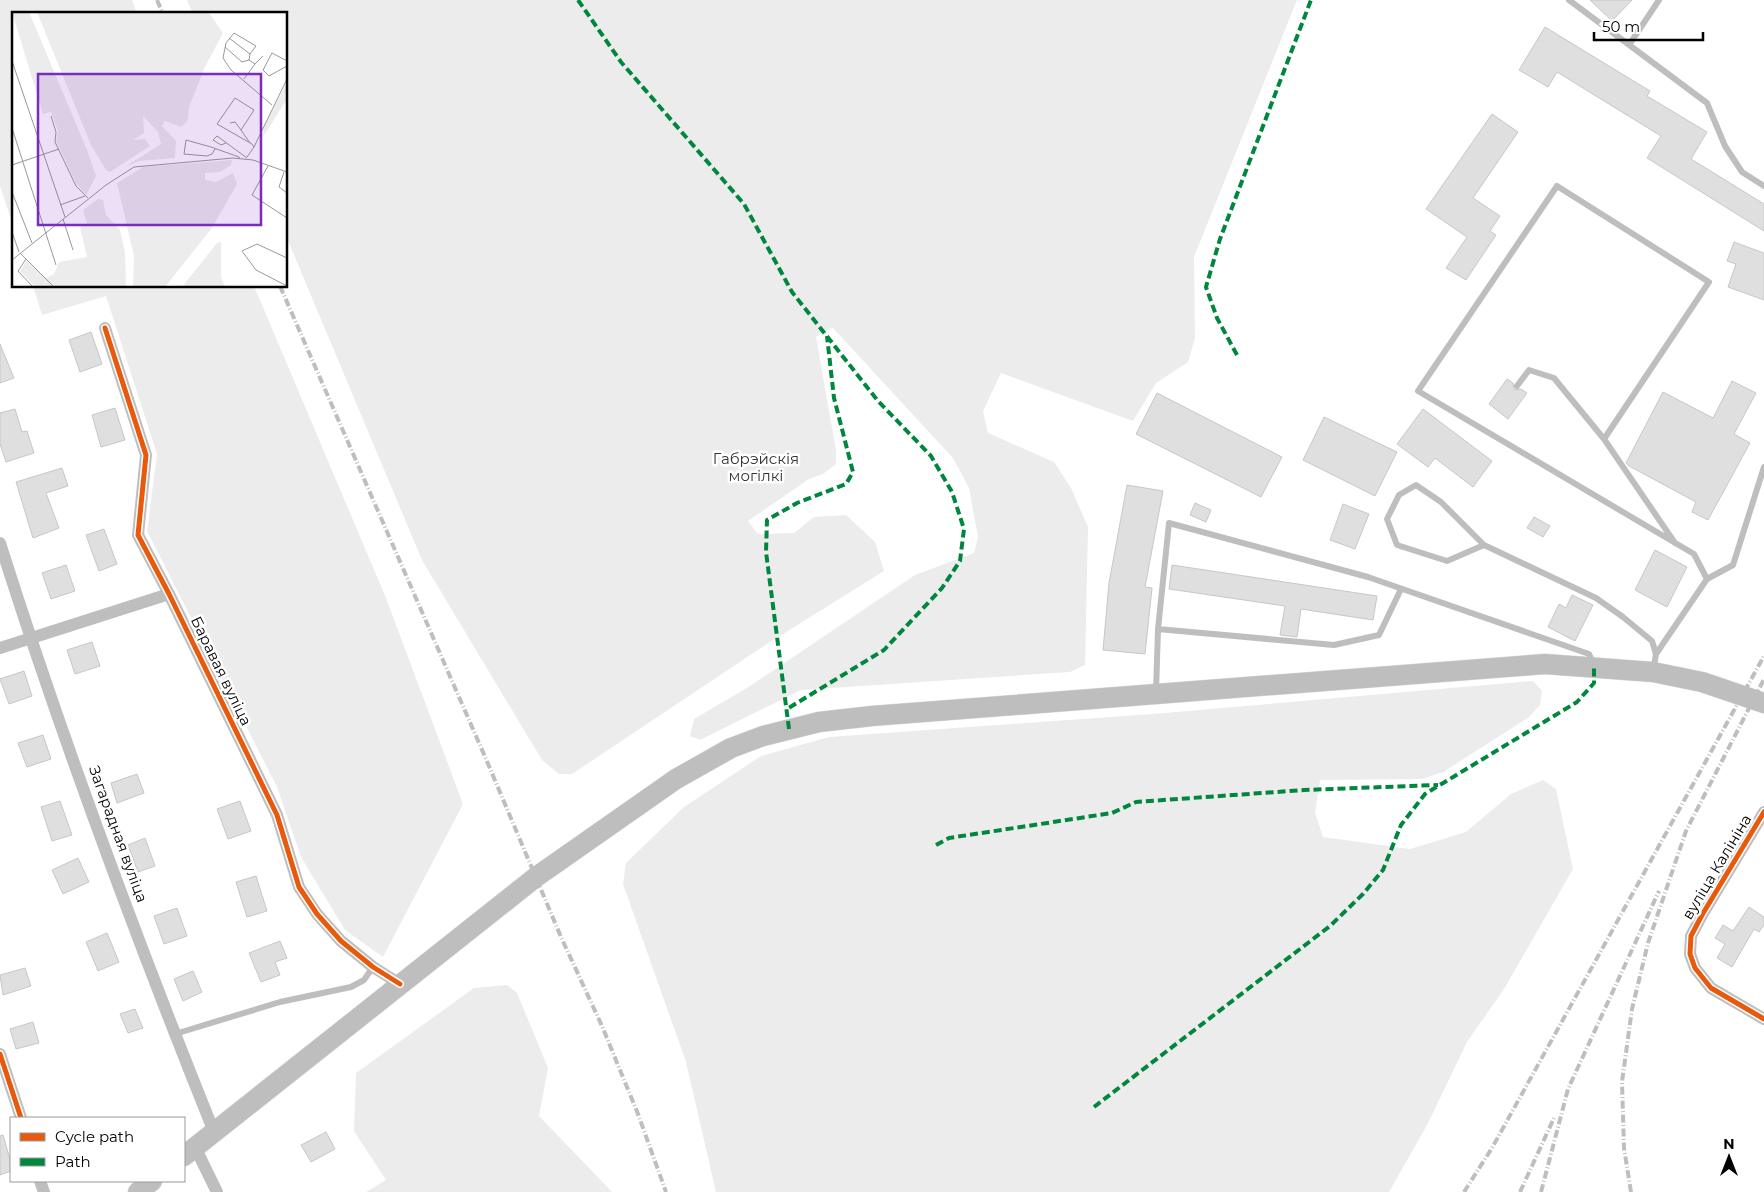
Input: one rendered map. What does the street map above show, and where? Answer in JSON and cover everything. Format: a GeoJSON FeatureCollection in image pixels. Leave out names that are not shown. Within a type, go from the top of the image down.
{"type":"FeatureCollection","features":[{"type":"Feature","properties":{"kind":"main road"},"geometry":{"type":"LineString","coordinates":[[189,1151],[536,877],[676,779],[731,748],[763,736],[819,722],[1156,693],[1545,664],[1594,666],[1654,663],[1764,703]]}},
{"type":"Feature","properties":{"kind":"main road"},"geometry":{"type":"LineString","coordinates":[[138,1192],[151,1182]]}},
{"type":"Feature","properties":{"kind":"street","name":"Баравая вуліца"},"geometry":{"type":"LineString","coordinates":[[105,328],[146,455],[138,536],[169,594],[277,815],[299,887],[317,914],[341,941],[400,984]]}},
{"type":"Feature","properties":{"kind":"street","name":"Загарадная вуліца"},"geometry":{"type":"LineString","coordinates":[[0,543],[30,637],[175,1034],[214,1132]]}},
{"type":"Feature","properties":{"kind":"street"},"geometry":{"type":"LineString","coordinates":[[0,648],[169,594]]}},
{"type":"Feature","properties":{"kind":"street","name":"вуліца Калініна"},"geometry":{"type":"LineString","coordinates":[[1764,812],[1691,936],[1690,954],[1696,968],[1711,988],[1764,1019]]}},
{"type":"Feature","properties":{"kind":"street"},"geometry":{"type":"LineString","coordinates":[[0,1054],[21,1117]]}},
{"type":"Feature","properties":{"kind":"street"},"geometry":{"type":"LineString","coordinates":[[189,1151],[217,1192]]}},
{"type":"Feature","properties":{"kind":"lane"},"geometry":{"type":"LineString","coordinates":[[1569,0],[1707,103],[1725,146],[1742,172],[1764,186]]}},
{"type":"Feature","properties":{"kind":"lane"},"geometry":{"type":"LineString","coordinates":[[1629,45],[1660,0]]}},
{"type":"Feature","properties":{"kind":"lane"},"geometry":{"type":"LineString","coordinates":[[1604,439],[1709,282],[1556,186],[1418,391],[1694,554],[1707,579]]}},
{"type":"Feature","properties":{"kind":"lane"},"geometry":{"type":"LineString","coordinates":[[1517,386],[1530,370],[1554,378],[1604,439],[1675,543]]}},
{"type":"Feature","properties":{"kind":"lane"},"geometry":{"type":"LineString","coordinates":[[1654,663],[1707,579],[1733,565],[1764,467]]}},
{"type":"Feature","properties":{"kind":"lane"},"geometry":{"type":"LineString","coordinates":[[1484,545],[1447,561],[1397,545],[1387,519],[1399,495],[1416,485],[1441,502],[1484,545],[1596,598],[1652,641],[1654,663]]}},
{"type":"Feature","properties":{"kind":"lane"},"geometry":{"type":"LineString","coordinates":[[1156,693],[1158,629],[1169,523],[1368,577],[1588,654],[1594,666]]}},
{"type":"Feature","properties":{"kind":"lane"},"geometry":{"type":"LineString","coordinates":[[1158,629],[1334,645],[1379,635],[1401,589]]}},
{"type":"Feature","properties":{"kind":"lane"},"geometry":{"type":"LineString","coordinates":[[175,1034],[280,1002],[351,987],[364,980],[373,966]]}},
{"type":"Feature","properties":{"kind":"green space"},"geometry":{"type":"Polygon","coordinates":[[[0,0],[132,0],[136,12],[12,12],[12,222],[0,186],[0,0]]]}},
{"type":"Feature","properties":{"kind":"green space","name":"Габрэйскія могілкі"},"geometry":{"type":"Polygon","coordinates":[[[187,0],[1297,0],[1194,257],[1195,338],[1188,362],[1156,383],[1133,421],[1001,373],[983,411],[988,433],[1054,462],[1071,488],[1088,527],[1085,665],[1070,672],[801,690],[700,740],[690,736],[694,719],[747,688],[915,575],[974,553],[978,537],[969,488],[953,458],[832,327],[816,337],[836,450],[836,464],[823,474],[809,479],[748,521],[758,534],[794,533],[814,517],[846,515],[875,542],[884,571],[762,647],[572,774],[559,774],[542,760],[422,560],[288,241],[288,12],[192,12],[187,0]]]}},
{"type":"Feature","properties":{"kind":"green space"},"geometry":{"type":"Polygon","coordinates":[[[34,288],[255,288],[386,598],[463,804],[383,957],[345,930],[301,857],[277,787],[147,531],[157,454],[106,296],[42,315],[34,288]]]}},
{"type":"Feature","properties":{"kind":"green space"},"geometry":{"type":"Polygon","coordinates":[[[1533,681],[1542,691],[1540,705],[1528,718],[1443,772],[1422,779],[1320,780],[1315,813],[1323,837],[1410,849],[1466,832],[1511,794],[1543,780],[1556,789],[1573,869],[1504,989],[1467,1042],[1427,1125],[1389,1192],[716,1192],[686,1062],[623,884],[626,863],[684,807],[761,756],[829,737],[1153,714],[1533,681]]]}},
{"type":"Feature","properties":{"kind":"green space"},"geometry":{"type":"Polygon","coordinates":[[[507,985],[517,993],[548,1068],[539,1116],[612,1192],[366,1192],[386,1180],[354,1131],[356,1073],[474,988],[507,985]]]}},
{"type":"Feature","properties":{"kind":"building"},"geometry":{"type":"Polygon","coordinates":[[[1590,0],[1632,0],[1612,21],[1590,0]]]}},
{"type":"Feature","properties":{"kind":"building"},"geometry":{"type":"Polygon","coordinates":[[[1545,27],[1650,91],[1647,96],[1707,132],[1691,159],[1764,204],[1764,231],[1647,158],[1661,136],[1557,72],[1548,87],[1519,70],[1545,27]]]}},
{"type":"Feature","properties":{"kind":"building"},"geometry":{"type":"Polygon","coordinates":[[[1492,114],[1518,132],[1473,198],[1500,216],[1490,231],[1496,235],[1466,280],[1446,268],[1467,237],[1426,209],[1492,114]]]}},
{"type":"Feature","properties":{"kind":"building"},"geometry":{"type":"Polygon","coordinates":[[[1734,242],[1764,253],[1764,300],[1728,287],[1736,264],[1727,261],[1734,242]]]}},
{"type":"Feature","properties":{"kind":"building"},"geometry":{"type":"Polygon","coordinates":[[[91,332],[102,364],[80,372],[69,340],[91,332]]]}},
{"type":"Feature","properties":{"kind":"building"},"geometry":{"type":"Polygon","coordinates":[[[0,344],[14,378],[0,383],[0,344]]]}},
{"type":"Feature","properties":{"kind":"building"},"geometry":{"type":"Polygon","coordinates":[[[1507,379],[1513,383],[1514,390],[1521,389],[1527,393],[1508,419],[1489,404],[1507,379]]]}},
{"type":"Feature","properties":{"kind":"building"},"geometry":{"type":"Polygon","coordinates":[[[1732,381],[1756,393],[1734,434],[1750,443],[1708,520],[1692,512],[1696,502],[1626,463],[1663,392],[1713,418],[1732,381]]]}},
{"type":"Feature","properties":{"kind":"building"},"geometry":{"type":"Polygon","coordinates":[[[1157,393],[1282,457],[1261,497],[1136,434],[1157,393]]]}},
{"type":"Feature","properties":{"kind":"building"},"geometry":{"type":"Polygon","coordinates":[[[115,408],[125,440],[101,447],[92,415],[115,408]]]}},
{"type":"Feature","properties":{"kind":"building"},"geometry":{"type":"Polygon","coordinates":[[[15,409],[22,432],[27,431],[34,453],[6,462],[0,444],[0,413],[15,409]]]}},
{"type":"Feature","properties":{"kind":"building"},"geometry":{"type":"Polygon","coordinates":[[[1423,409],[1492,461],[1473,487],[1435,458],[1428,467],[1397,444],[1423,409]]]}},
{"type":"Feature","properties":{"kind":"building"},"geometry":{"type":"Polygon","coordinates":[[[1324,417],[1397,452],[1375,496],[1303,460],[1324,417]]]}},
{"type":"Feature","properties":{"kind":"building"},"geometry":{"type":"Polygon","coordinates":[[[62,468],[68,486],[46,493],[59,528],[33,538],[16,482],[62,468]]]}},
{"type":"Feature","properties":{"kind":"building"},"geometry":{"type":"Polygon","coordinates":[[[1127,485],[1163,491],[1145,587],[1152,588],[1145,654],[1103,650],[1109,583],[1127,485]]]}},
{"type":"Feature","properties":{"kind":"building"},"geometry":{"type":"Polygon","coordinates":[[[1195,503],[1211,510],[1206,522],[1190,515],[1195,503]]]}},
{"type":"Feature","properties":{"kind":"building"},"geometry":{"type":"Polygon","coordinates":[[[1343,504],[1369,514],[1355,549],[1330,540],[1343,504]]]}},
{"type":"Feature","properties":{"kind":"building"},"geometry":{"type":"Polygon","coordinates":[[[1534,517],[1550,526],[1543,537],[1527,528],[1534,517]]]}},
{"type":"Feature","properties":{"kind":"building"},"geometry":{"type":"Polygon","coordinates":[[[104,529],[117,564],[99,571],[86,535],[104,529]]]}},
{"type":"Feature","properties":{"kind":"building"},"geometry":{"type":"Polygon","coordinates":[[[1655,550],[1687,567],[1667,607],[1635,590],[1655,550]]]}},
{"type":"Feature","properties":{"kind":"building"},"geometry":{"type":"Polygon","coordinates":[[[66,565],[75,591],[51,599],[42,573],[66,565]]]}},
{"type":"Feature","properties":{"kind":"building"},"geometry":{"type":"Polygon","coordinates":[[[1172,565],[1377,596],[1373,620],[1301,609],[1297,637],[1280,635],[1285,606],[1169,589],[1172,565]]]}},
{"type":"Feature","properties":{"kind":"building"},"geometry":{"type":"Polygon","coordinates":[[[1572,595],[1593,605],[1575,641],[1548,627],[1559,604],[1566,608],[1572,595]]]}},
{"type":"Feature","properties":{"kind":"building"},"geometry":{"type":"Polygon","coordinates":[[[92,642],[100,666],[75,674],[67,650],[92,642]]]}},
{"type":"Feature","properties":{"kind":"building"},"geometry":{"type":"Polygon","coordinates":[[[24,671],[32,696],[9,704],[0,679],[24,671]]]}},
{"type":"Feature","properties":{"kind":"building"},"geometry":{"type":"Polygon","coordinates":[[[43,735],[51,759],[27,767],[18,743],[43,735]]]}},
{"type":"Feature","properties":{"kind":"building"},"geometry":{"type":"Polygon","coordinates":[[[137,774],[144,793],[117,803],[111,783],[137,774]]]}},
{"type":"Feature","properties":{"kind":"building"},"geometry":{"type":"Polygon","coordinates":[[[60,801],[72,835],[52,841],[41,807],[60,801]]]}},
{"type":"Feature","properties":{"kind":"building"},"geometry":{"type":"Polygon","coordinates":[[[240,801],[251,831],[228,839],[217,809],[240,801]]]}},
{"type":"Feature","properties":{"kind":"building"},"geometry":{"type":"Polygon","coordinates":[[[145,838],[155,866],[138,872],[128,845],[145,838]]]}},
{"type":"Feature","properties":{"kind":"building"},"geometry":{"type":"Polygon","coordinates":[[[78,858],[89,882],[63,894],[52,870],[78,858]]]}},
{"type":"Feature","properties":{"kind":"building"},"geometry":{"type":"Polygon","coordinates":[[[256,876],[267,911],[247,917],[236,882],[256,876]]]}},
{"type":"Feature","properties":{"kind":"building"},"geometry":{"type":"Polygon","coordinates":[[[1749,907],[1764,917],[1764,925],[1759,932],[1754,929],[1732,967],[1717,958],[1725,944],[1715,938],[1723,925],[1733,931],[1749,907]]]}},
{"type":"Feature","properties":{"kind":"building"},"geometry":{"type":"Polygon","coordinates":[[[177,908],[187,936],[164,944],[154,916],[177,908]]]}},
{"type":"Feature","properties":{"kind":"building"},"geometry":{"type":"Polygon","coordinates":[[[107,933],[119,962],[98,971],[86,942],[107,933]]]}},
{"type":"Feature","properties":{"kind":"building"},"geometry":{"type":"Polygon","coordinates":[[[280,941],[287,958],[275,962],[280,975],[261,982],[249,953],[280,941]]]}},
{"type":"Feature","properties":{"kind":"building"},"geometry":{"type":"Polygon","coordinates":[[[25,968],[31,986],[3,995],[0,975],[25,968]]]}},
{"type":"Feature","properties":{"kind":"building"},"geometry":{"type":"Polygon","coordinates":[[[193,971],[202,992],[183,1001],[174,979],[193,971]]]}},
{"type":"Feature","properties":{"kind":"building"},"geometry":{"type":"Polygon","coordinates":[[[135,1009],[143,1028],[128,1033],[120,1014],[135,1009]]]}},
{"type":"Feature","properties":{"kind":"building"},"geometry":{"type":"Polygon","coordinates":[[[33,1022],[39,1043],[16,1049],[10,1029],[33,1022]]]}},
{"type":"Feature","properties":{"kind":"building"},"geometry":{"type":"Polygon","coordinates":[[[326,1132],[335,1149],[311,1162],[301,1145],[326,1132]]]}},
{"type":"Feature","properties":{"kind":"building"},"geometry":{"type":"Polygon","coordinates":[[[3,1135],[10,1160],[10,1171],[0,1175],[0,1136],[3,1135]]]}},
{"type":"Feature","properties":{"kind":"railway"},"geometry":{"type":"LineString","coordinates":[[157,0],[162,12]]}},
{"type":"Feature","properties":{"kind":"railway"},"geometry":{"type":"LineString","coordinates":[[281,288],[486,759],[561,937],[602,1026],[638,1114],[666,1192]]}},
{"type":"Feature","properties":{"kind":"railway"},"geometry":{"type":"LineString","coordinates":[[1464,1192],[1492,1148],[1764,656]]}},
{"type":"Feature","properties":{"kind":"railway"},"geometry":{"type":"LineString","coordinates":[[1631,1192],[1624,1148],[1622,1082],[1632,1009],[1648,943],[1686,831],[1764,679]]}},
{"type":"Feature","properties":{"kind":"railway"},"geometry":{"type":"LineString","coordinates":[[1541,1192],[1568,1089],[1659,891]]}},
{"type":"Feature","properties":{"kind":"railway"},"geometry":{"type":"LineString","coordinates":[[1520,1192],[1554,1118]]}},
{"type":"Feature","properties":{"kind":"marked path"},"geometry":{"type":"LineString","coordinates":[[578,0],[621,62],[744,204],[792,292],[878,401],[931,456],[952,492],[964,529],[960,561],[942,588],[884,650],[787,709]]}},
{"type":"Feature","properties":{"kind":"marked path"},"geometry":{"type":"LineString","coordinates":[[1237,355],[1217,318],[1206,287],[1220,239],[1311,0]]}},
{"type":"Feature","properties":{"kind":"marked path"},"geometry":{"type":"LineString","coordinates":[[789,729],[766,552],[767,520],[797,503],[846,484],[853,472],[834,398],[827,336]]}},
{"type":"Feature","properties":{"kind":"marked path"},"geometry":{"type":"LineString","coordinates":[[1094,1107],[1330,926],[1363,894],[1383,870],[1401,825],[1425,794],[1577,702],[1594,683],[1594,666]]}},
{"type":"Feature","properties":{"kind":"marked path"},"geometry":{"type":"LineString","coordinates":[[936,845],[949,838],[1112,813],[1136,802],[1304,790],[1438,785]]}},
{"type":"Feature","properties":{"kind":"cycle path"},"geometry":{"type":"LineString","coordinates":[[105,328],[146,455],[138,535],[169,594],[277,815],[299,887],[317,914],[341,941],[373,967],[400,984]]}},
{"type":"Feature","properties":{"kind":"cycle path"},"geometry":{"type":"LineString","coordinates":[[1764,812],[1691,936],[1690,954],[1695,968],[1711,988],[1764,1019]]}},
{"type":"Feature","properties":{"kind":"cycle path"},"geometry":{"type":"LineString","coordinates":[[0,1054],[21,1117]]}}]}
